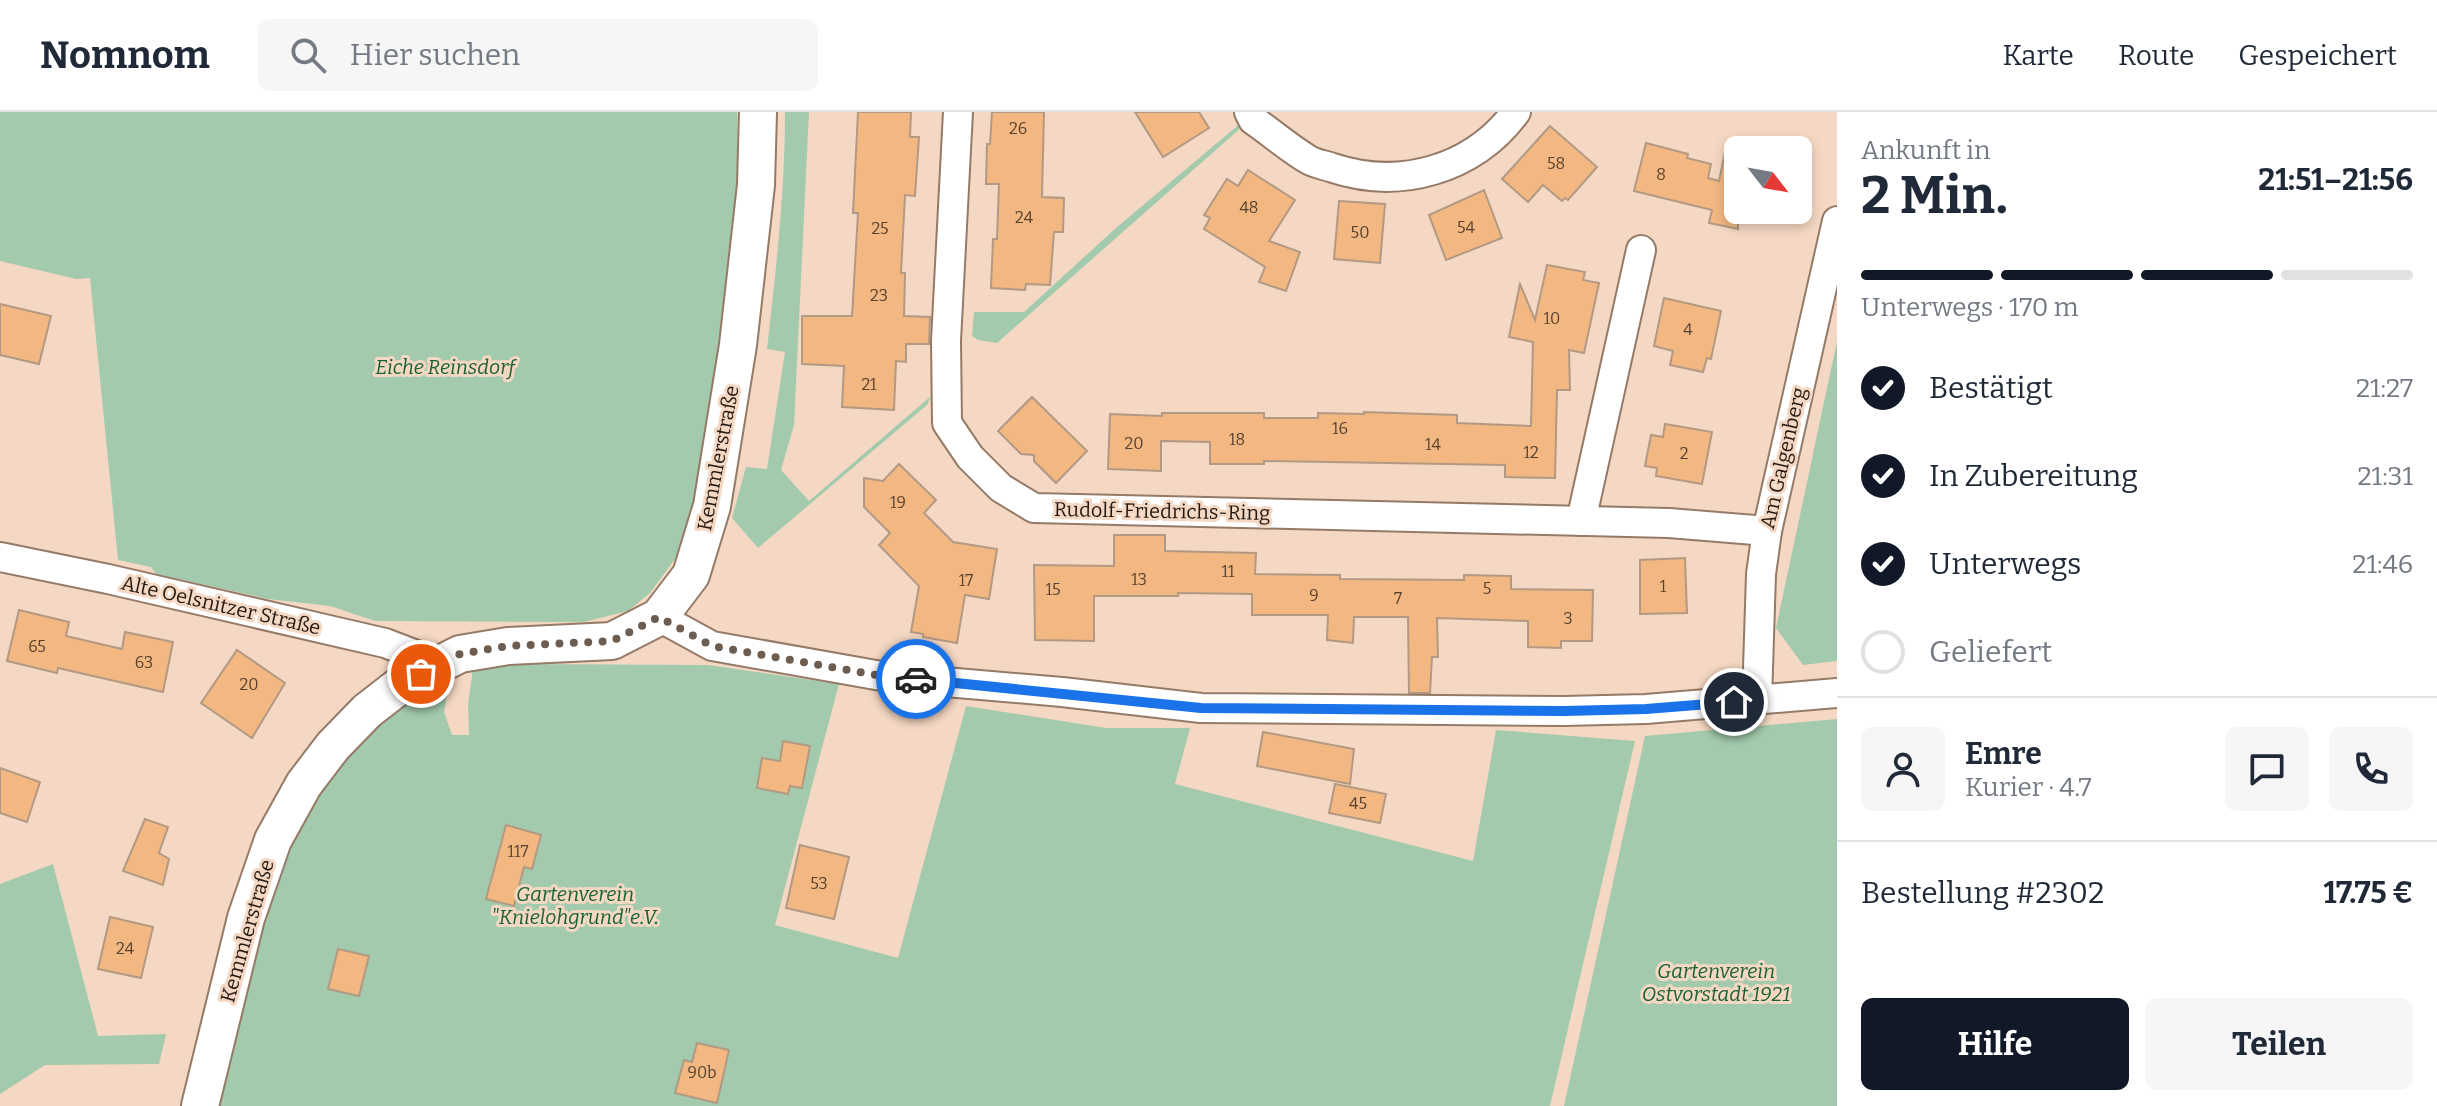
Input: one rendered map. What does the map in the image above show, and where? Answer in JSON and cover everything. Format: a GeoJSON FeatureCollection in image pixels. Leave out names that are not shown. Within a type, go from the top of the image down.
{"type":"FeatureCollection","features":[{"type":"Feature","properties":{"kind":"street","name":"Kemmlerstraße"},"geometry":{"type":"LineString","coordinates":[[200,1106],[246,918],[273,840],[304,784],[333,746],[367,711],[403,683],[460,654],[508,646],[612,641],[659,617],[691,575],[712,506],[721,463],[756,185],[758,112]]}},
{"type":"Feature","properties":{"kind":"street","name":"Rudolf-Friedrichs-Ring"},"geometry":{"type":"LineString","coordinates":[[958,112],[946,341],[947,423],[970,457],[1001,488],[1034,508],[1669,523],[1767,531]]}},
{"type":"Feature","properties":{"kind":"street"},"geometry":{"type":"LineString","coordinates":[[1249,112],[1253,120],[1311,161],[1354,175],[1400,178],[1437,171],[1479,150],[1516,112]]}},
{"type":"Feature","properties":{"kind":"street","name":"Am Galgenberg"},"geometry":{"type":"LineString","coordinates":[[1757,700],[1761,574],[1767,531],[1837,221]]}},
{"type":"Feature","properties":{"kind":"street"},"geometry":{"type":"LineString","coordinates":[[1581,521],[1641,250]]}},
{"type":"Feature","properties":{"kind":"street","name":"Alte Oelsnitzer Straße"},"geometry":{"type":"LineString","coordinates":[[0,557],[385,643],[440,664]]}},
{"type":"Feature","properties":{"kind":"street"},"geometry":{"type":"LineString","coordinates":[[659,617],[712,646],[887,677],[1201,708],[1564,711],[1646,709],[1837,693]]}},
{"type":"Feature","properties":{"kind":"green space","name":"Eiche Reinsdorf"},"geometry":{"type":"Polygon","coordinates":[[[0,112],[737,112],[738,166],[721,372],[696,498],[675,559],[650,593],[628,611],[584,622],[375,621],[330,606],[268,599],[156,574],[151,567],[118,560],[90,278],[76,279],[0,261],[0,112]]]}},
{"type":"Feature","properties":{"kind":"green space"},"geometry":{"type":"Polygon","coordinates":[[[785,112],[809,112],[794,425],[781,470],[809,501],[931,396],[927,405],[758,548],[732,518],[746,467],[767,469],[785,352],[767,349],[782,201],[785,112]]]}},
{"type":"Feature","properties":{"kind":"green space"},"geometry":{"type":"Polygon","coordinates":[[[1242,122],[1243,126],[997,343],[972,336],[974,312],[1024,312],[1117,227],[1242,122]]]}},
{"type":"Feature","properties":{"kind":"green space"},"geometry":{"type":"Polygon","coordinates":[[[1837,341],[1837,661],[1803,665],[1776,628],[1837,341]]]}},
{"type":"Feature","properties":{"kind":"green space","name":"Gartenverein \"Knielohgrund\"e.V."},"geometry":{"type":"Polygon","coordinates":[[[517,664],[708,665],[839,684],[775,925],[898,958],[966,706],[1106,728],[1190,728],[1175,784],[1473,861],[1496,730],[1635,741],[1550,1106],[212,1106],[281,850],[311,794],[357,742],[413,696],[450,677],[444,712],[452,735],[469,735],[468,704],[473,669],[517,664]]]}},
{"type":"Feature","properties":{"kind":"green space","name":"Gartenverein Ostvorstadt 1921"},"geometry":{"type":"Polygon","coordinates":[[[1837,719],[1837,1106],[1564,1106],[1645,736],[1837,719]]]}},
{"type":"Feature","properties":{"kind":"green space"},"geometry":{"type":"Polygon","coordinates":[[[53,864],[98,1036],[166,1034],[159,1064],[45,1065],[0,1094],[0,884],[53,864]]]}},
{"type":"Feature","properties":{"kind":"building"},"geometry":{"type":"Polygon","coordinates":[[[858,112],[911,112],[910,137],[919,137],[915,196],[905,195],[901,273],[905,273],[904,316],[930,317],[929,344],[906,344],[906,362],[896,361],[894,410],[842,407],[844,366],[802,364],[802,316],[852,316],[858,213],[853,213],[858,112]]]}},
{"type":"Feature","properties":{"kind":"building"},"geometry":{"type":"Polygon","coordinates":[[[992,112],[1044,112],[1042,197],[1064,198],[1063,232],[1054,232],[1050,285],[1026,284],[1025,290],[991,288],[999,184],[986,184],[992,112]]]}},
{"type":"Feature","properties":{"kind":"building"},"geometry":{"type":"Polygon","coordinates":[[[1135,112],[1199,112],[1209,128],[1163,157],[1135,112]]]}},
{"type":"Feature","properties":{"kind":"building"},"geometry":{"type":"Polygon","coordinates":[[[1550,126],[1597,167],[1568,200],[1565,198],[1562,201],[1543,185],[1528,202],[1502,179],[1550,126]]]}},
{"type":"Feature","properties":{"kind":"building"},"geometry":{"type":"Polygon","coordinates":[[[1646,143],[1688,154],[1687,158],[1711,164],[1708,178],[1719,181],[1724,157],[1724,224],[1738,224],[1738,229],[1709,223],[1712,210],[1634,191],[1646,143]]]}},
{"type":"Feature","properties":{"kind":"building"},"geometry":{"type":"Polygon","coordinates":[[[1248,170],[1295,200],[1269,241],[1300,252],[1286,291],[1259,282],[1265,267],[1204,229],[1210,218],[1204,215],[1227,179],[1238,186],[1248,170]]]}},
{"type":"Feature","properties":{"kind":"building"},"geometry":{"type":"Polygon","coordinates":[[[1484,190],[1502,238],[1446,260],[1429,215],[1484,190]]]}},
{"type":"Feature","properties":{"kind":"building"},"geometry":{"type":"Polygon","coordinates":[[[1339,201],[1385,204],[1380,263],[1334,259],[1339,201]]]}},
{"type":"Feature","properties":{"kind":"building"},"geometry":{"type":"Polygon","coordinates":[[[1547,265],[1585,272],[1583,280],[1599,283],[1584,353],[1569,350],[1570,390],[1557,390],[1555,478],[1505,477],[1505,465],[1264,461],[1264,464],[1210,464],[1210,442],[1161,441],[1161,471],[1108,469],[1110,414],[1264,413],[1264,418],[1318,418],[1318,413],[1364,412],[1457,415],[1457,423],[1531,426],[1533,342],[1509,337],[1520,284],[1535,320],[1547,265]]]}},
{"type":"Feature","properties":{"kind":"building"},"geometry":{"type":"Polygon","coordinates":[[[1664,298],[1721,311],[1711,359],[1707,358],[1703,372],[1670,365],[1673,351],[1654,346],[1664,298]]]}},
{"type":"Feature","properties":{"kind":"building"},"geometry":{"type":"Polygon","coordinates":[[[0,304],[51,316],[39,364],[0,355],[0,304]]]}},
{"type":"Feature","properties":{"kind":"building"},"geometry":{"type":"Polygon","coordinates":[[[1032,397],[1087,451],[1056,483],[1034,461],[1034,455],[1021,454],[998,431],[1032,397]]]}},
{"type":"Feature","properties":{"kind":"building"},"geometry":{"type":"Polygon","coordinates":[[[1665,424],[1712,432],[1702,484],[1656,476],[1657,468],[1645,466],[1651,435],[1663,437],[1665,424]]]}},
{"type":"Feature","properties":{"kind":"building"},"geometry":{"type":"Polygon","coordinates":[[[899,464],[936,500],[924,513],[953,542],[997,549],[989,599],[965,595],[957,643],[911,632],[919,586],[879,545],[890,533],[864,507],[864,478],[883,481],[899,464]]]}},
{"type":"Feature","properties":{"kind":"building"},"geometry":{"type":"Polygon","coordinates":[[[1114,535],[1165,535],[1165,551],[1256,553],[1255,574],[1340,575],[1340,579],[1464,580],[1464,575],[1511,576],[1511,589],[1593,590],[1592,641],[1561,641],[1561,648],[1528,647],[1528,621],[1437,618],[1438,657],[1432,657],[1430,693],[1409,693],[1408,617],[1354,617],[1353,643],[1327,640],[1328,615],[1252,615],[1252,594],[1094,596],[1094,641],[1035,640],[1034,565],[1114,566],[1114,535]]]}},
{"type":"Feature","properties":{"kind":"building"},"geometry":{"type":"Polygon","coordinates":[[[1685,558],[1687,613],[1640,614],[1640,560],[1685,558]]]}},
{"type":"Feature","properties":{"kind":"building"},"geometry":{"type":"Polygon","coordinates":[[[19,610],[69,622],[66,636],[122,649],[125,632],[173,642],[163,692],[58,668],[57,673],[7,661],[19,610]]]}},
{"type":"Feature","properties":{"kind":"building"},"geometry":{"type":"Polygon","coordinates":[[[237,650],[285,683],[252,738],[201,703],[237,650]]]}},
{"type":"Feature","properties":{"kind":"building"},"geometry":{"type":"Polygon","coordinates":[[[1263,732],[1354,749],[1350,784],[1257,766],[1263,732]]]}},
{"type":"Feature","properties":{"kind":"building"},"geometry":{"type":"Polygon","coordinates":[[[783,741],[810,746],[802,788],[790,786],[788,794],[757,788],[762,758],[780,761],[783,741]]]}},
{"type":"Feature","properties":{"kind":"building"},"geometry":{"type":"Polygon","coordinates":[[[0,768],[40,782],[27,822],[0,813],[0,768]]]}},
{"type":"Feature","properties":{"kind":"building"},"geometry":{"type":"Polygon","coordinates":[[[1335,784],[1386,794],[1380,823],[1329,813],[1335,784]]]}},
{"type":"Feature","properties":{"kind":"building"},"geometry":{"type":"Polygon","coordinates":[[[145,819],[168,827],[159,853],[169,859],[163,885],[123,871],[145,819]]]}},
{"type":"Feature","properties":{"kind":"building"},"geometry":{"type":"Polygon","coordinates":[[[506,825],[541,835],[532,869],[524,867],[514,906],[486,899],[506,825]]]}},
{"type":"Feature","properties":{"kind":"building"},"geometry":{"type":"Polygon","coordinates":[[[800,845],[849,857],[834,919],[786,908],[800,845]]]}},
{"type":"Feature","properties":{"kind":"building"},"geometry":{"type":"Polygon","coordinates":[[[110,917],[153,927],[141,978],[98,969],[110,917]]]}},
{"type":"Feature","properties":{"kind":"building"},"geometry":{"type":"Polygon","coordinates":[[[338,949],[369,956],[359,996],[328,989],[338,949]]]}},
{"type":"Feature","properties":{"kind":"building"},"geometry":{"type":"Polygon","coordinates":[[[697,1043],[729,1050],[717,1103],[675,1093],[684,1060],[692,1062],[697,1043]]]}},
{"type":"Feature","properties":{"kind":"way so far"},"geometry":{"type":"LineString","coordinates":[[421,674],[460,654],[508,646],[612,641],[659,617],[712,646],[887,677],[916,679]]}},
{"type":"Feature","properties":{"kind":"route"},"geometry":{"type":"LineString","coordinates":[[916,679],[1201,708],[1564,711],[1734,702]]}}]}
